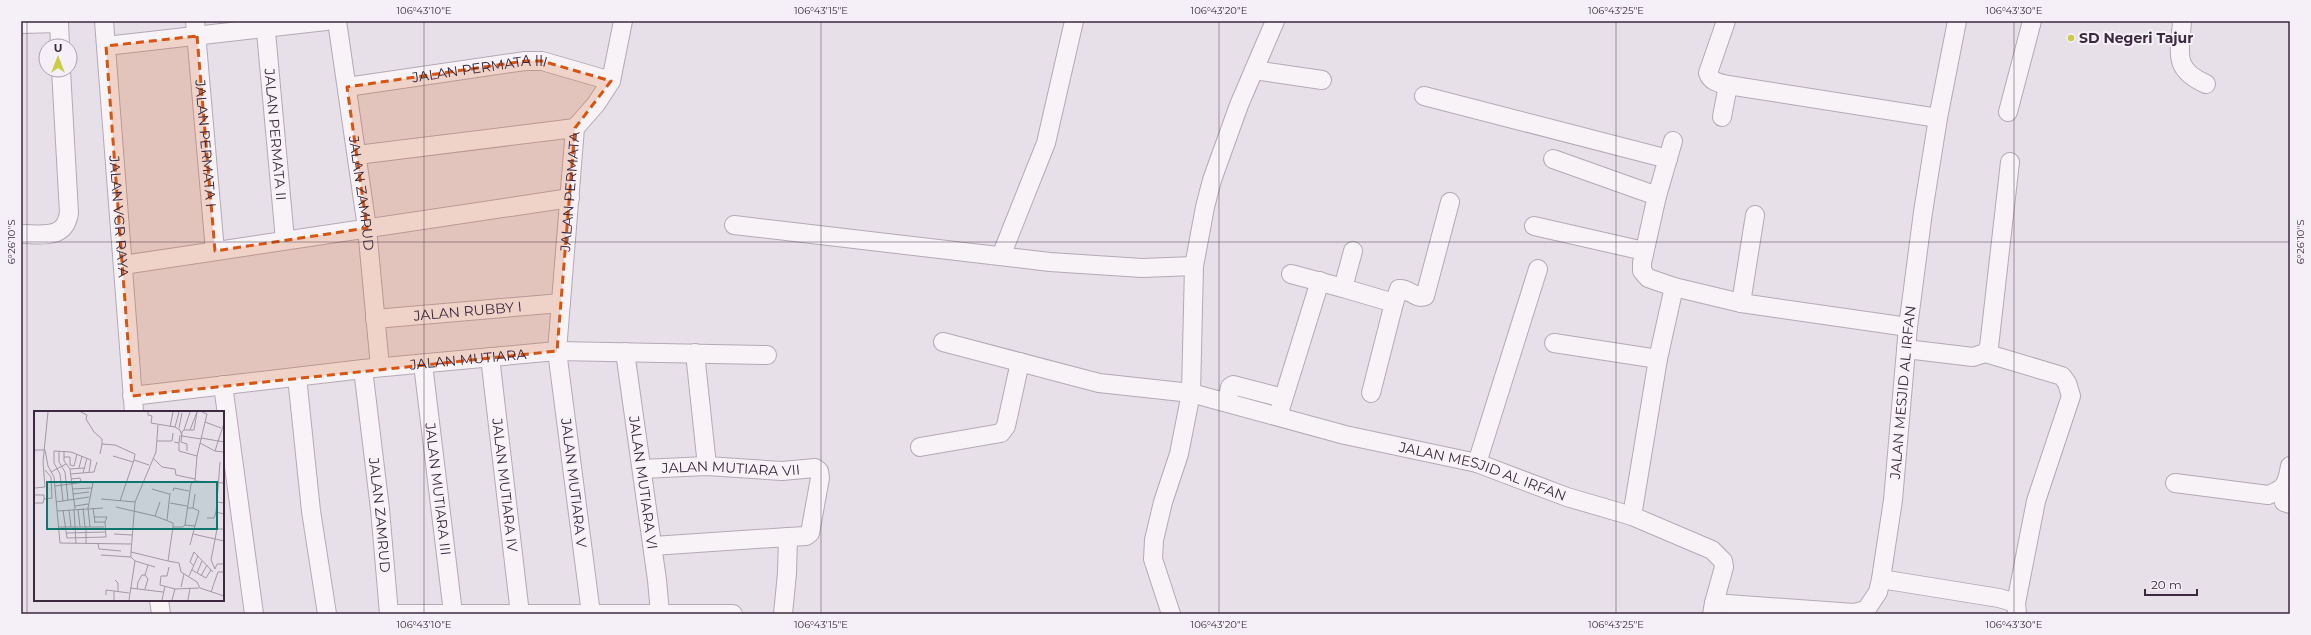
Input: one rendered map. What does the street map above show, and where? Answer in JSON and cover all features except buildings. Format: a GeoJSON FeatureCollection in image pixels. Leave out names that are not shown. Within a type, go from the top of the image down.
{"type":"FeatureCollection","features":[{"type":"Feature","properties":{"kind":"street","name":"JALAN VGR RAYA"},"geometry":{"type":"LineString","coordinates":[[104,21],[133,404]]}},
{"type":"Feature","properties":{"kind":"street"},"geometry":{"type":"LineString","coordinates":[[106,46],[196,28],[326,21]]}},
{"type":"Feature","properties":{"kind":"street","name":"JALAN ZAMRUD"},"geometry":{"type":"LineString","coordinates":[[337,21],[367,228],[375,318],[371,368],[380,509],[389,614]]}},
{"type":"Feature","properties":{"kind":"street","name":"JALAN PERMATA"},"geometry":{"type":"LineString","coordinates":[[557,351],[575,128],[596,104],[611,80],[623,21]]}},
{"type":"Feature","properties":{"kind":"street"},"geometry":{"type":"LineString","coordinates":[[1001,256],[1046,143],[1074,21]]}},
{"type":"Feature","properties":{"kind":"street"},"geometry":{"type":"LineString","coordinates":[[1170,614],[1153,559],[1154,540],[1163,502],[1179,454],[1190,394],[1194,266],[1205,207],[1212,180],[1254,70],[1275,21]]}},
{"type":"Feature","properties":{"kind":"street"},"geometry":{"type":"LineString","coordinates":[[1726,21],[1708,72],[1714,81],[1728,85],[1938,118]]}},
{"type":"Feature","properties":{"kind":"street","name":"JALAN MESJID AL IRFAN"},"geometry":{"type":"LineString","coordinates":[[943,342],[1099,384],[1190,394],[1227,402],[1345,435],[1477,463],[1567,497],[1632,516],[1712,550],[1720,556],[1724,567],[1713,609],[1854,613],[1866,610],[1873,602],[1881,579],[1893,500],[1908,327],[1938,118],[1957,21]]}},
{"type":"Feature","properties":{"kind":"street"},"geometry":{"type":"LineString","coordinates":[[2008,112],[2032,21]]}},
{"type":"Feature","properties":{"kind":"street"},"geometry":{"type":"LineString","coordinates":[[2182,21],[2182,67],[2188,75],[2206,84]]}},
{"type":"Feature","properties":{"kind":"street"},"geometry":{"type":"LineString","coordinates":[[21,24],[59,22],[60,38]]}},
{"type":"Feature","properties":{"kind":"street","name":"JALAN PERMATA II"},"geometry":{"type":"LineString","coordinates":[[266,25],[285,240]]}},
{"type":"Feature","properties":{"kind":"street","name":"JALAN PERMATA I"},"geometry":{"type":"LineString","coordinates":[[196,28],[215,251]]}},
{"type":"Feature","properties":{"kind":"street","name":"JALAN PERMATA III"},"geometry":{"type":"LineString","coordinates":[[347,87],[525,61],[542,61],[611,80]]}},
{"type":"Feature","properties":{"kind":"street"},"geometry":{"type":"LineString","coordinates":[[1254,70],[1322,80]]}},
{"type":"Feature","properties":{"kind":"street"},"geometry":{"type":"LineString","coordinates":[[21,234],[56,233],[63,229],[68,222],[69,213],[61,78]]}},
{"type":"Feature","properties":{"kind":"street"},"geometry":{"type":"LineString","coordinates":[[1722,117],[1728,85]]}},
{"type":"Feature","properties":{"kind":"street"},"geometry":{"type":"LineString","coordinates":[[1424,96],[1668,159]]}},
{"type":"Feature","properties":{"kind":"street"},"geometry":{"type":"LineString","coordinates":[[357,155],[575,128]]}},
{"type":"Feature","properties":{"kind":"street"},"geometry":{"type":"LineString","coordinates":[[1673,142],[1657,196],[1644,251],[1642,271],[1648,278],[1674,287],[1741,303],[1908,327]]}},
{"type":"Feature","properties":{"kind":"street"},"geometry":{"type":"LineString","coordinates":[[1553,160],[1657,196]]}},
{"type":"Feature","properties":{"kind":"street"},"geometry":{"type":"LineString","coordinates":[[1985,353],[1991,339],[2010,162]]}},
{"type":"Feature","properties":{"kind":"street"},"geometry":{"type":"LineString","coordinates":[[123,265],[570,198]]}},
{"type":"Feature","properties":{"kind":"street"},"geometry":{"type":"LineString","coordinates":[[1371,394],[1394,302],[1399,289],[1403,289],[1420,297],[1426,296],[1450,202]]}},
{"type":"Feature","properties":{"kind":"street"},"geometry":{"type":"LineString","coordinates":[[1741,303],[1755,215]]}},
{"type":"Feature","properties":{"kind":"street"},"geometry":{"type":"LineString","coordinates":[[734,225],[1050,262],[1142,268],[1194,266]]}},
{"type":"Feature","properties":{"kind":"street"},"geometry":{"type":"LineString","coordinates":[[1534,226],[1644,251]]}},
{"type":"Feature","properties":{"kind":"street"},"geometry":{"type":"LineString","coordinates":[[1343,288],[1353,251]]}},
{"type":"Feature","properties":{"kind":"street"},"geometry":{"type":"LineString","coordinates":[[1477,463],[1538,269]]}},
{"type":"Feature","properties":{"kind":"street"},"geometry":{"type":"LineString","coordinates":[[1291,274],[1394,302]]}},
{"type":"Feature","properties":{"kind":"street"},"geometry":{"type":"LineString","coordinates":[[1278,416],[1320,281]]}},
{"type":"Feature","properties":{"kind":"street"},"geometry":{"type":"LineString","coordinates":[[1632,516],[1658,359],[1674,287]]}},
{"type":"Feature","properties":{"kind":"street","name":"JALAN RUBBY I"},"geometry":{"type":"LineString","coordinates":[[375,318],[561,303]]}},
{"type":"Feature","properties":{"kind":"street"},"geometry":{"type":"LineString","coordinates":[[1554,343],[1658,359]]}},
{"type":"Feature","properties":{"kind":"street"},"geometry":{"type":"LineString","coordinates":[[1881,579],[2016,608],[2036,501],[2071,396],[2067,383],[2062,376],[1985,353],[1973,357],[1906,349]]}},
{"type":"Feature","properties":{"kind":"street","name":"JALAN MUTIARA"},"geometry":{"type":"LineString","coordinates":[[133,404],[223,385],[371,368],[557,351],[767,355]]}},
{"type":"Feature","properties":{"kind":"street","name":"JALAN MUTIARA V"},"geometry":{"type":"LineString","coordinates":[[557,351],[591,614]]}},
{"type":"Feature","properties":{"kind":"street","name":"JALAN MUTIARA VI"},"geometry":{"type":"LineString","coordinates":[[625,352],[642,469],[660,614]]}},
{"type":"Feature","properties":{"kind":"street"},"geometry":{"type":"LineString","coordinates":[[695,353],[707,466]]}},
{"type":"Feature","properties":{"kind":"street","name":"JALAN MUTIARA IV"},"geometry":{"type":"LineString","coordinates":[[490,357],[520,614]]}},
{"type":"Feature","properties":{"kind":"street"},"geometry":{"type":"LineString","coordinates":[[920,447],[1001,433],[1006,426],[1020,362]]}},
{"type":"Feature","properties":{"kind":"street","name":"JALAN MUTIARA III"},"geometry":{"type":"LineString","coordinates":[[423,364],[453,614]]}},
{"type":"Feature","properties":{"kind":"street"},"geometry":{"type":"LineString","coordinates":[[297,377],[310,511],[327,614]]}},
{"type":"Feature","properties":{"kind":"street"},"geometry":{"type":"LineString","coordinates":[[223,385],[254,614]]}},
{"type":"Feature","properties":{"kind":"street"},"geometry":{"type":"LineString","coordinates":[[1227,402],[1230,387],[1233,385],[1283,398]]}},
{"type":"Feature","properties":{"kind":"street","name":"JALAN MUTIARA VII"},"geometry":{"type":"LineString","coordinates":[[642,469],[707,466],[782,471],[815,468],[819,471],[820,478],[810,533],[806,536],[788,537]]}},
{"type":"Feature","properties":{"kind":"street"},"geometry":{"type":"LineString","coordinates":[[2175,483],[2268,495],[2281,491],[2288,480],[2290,466]]}},
{"type":"Feature","properties":{"kind":"street"},"geometry":{"type":"LineString","coordinates":[[652,546],[788,537],[787,573],[783,614]]}},
{"type":"Feature","properties":{"kind":"street"},"geometry":{"type":"LineString","coordinates":[[159,601],[161,614]]}},
{"type":"Feature","properties":{"kind":"street"},"geometry":{"type":"LineString","coordinates":[[396,614],[585,614]]}},
{"type":"Feature","properties":{"kind":"street"},"geometry":{"type":"LineString","coordinates":[[599,614],[733,614]]}},
{"type":"Feature","properties":{"kind":"highlighted area"},"geometry":{"type":"Polygon","coordinates":[[[197,36],[215,251],[367,228],[347,87],[525,61],[542,61],[611,81],[575,128],[557,351],[132,396],[106,46],[197,36]]]}},
{"type":"Feature","properties":{"kind":"place","name":"SD Negeri Tajur"},"geometry":{"type":"Point","coordinates":[2071,38]}}]}
